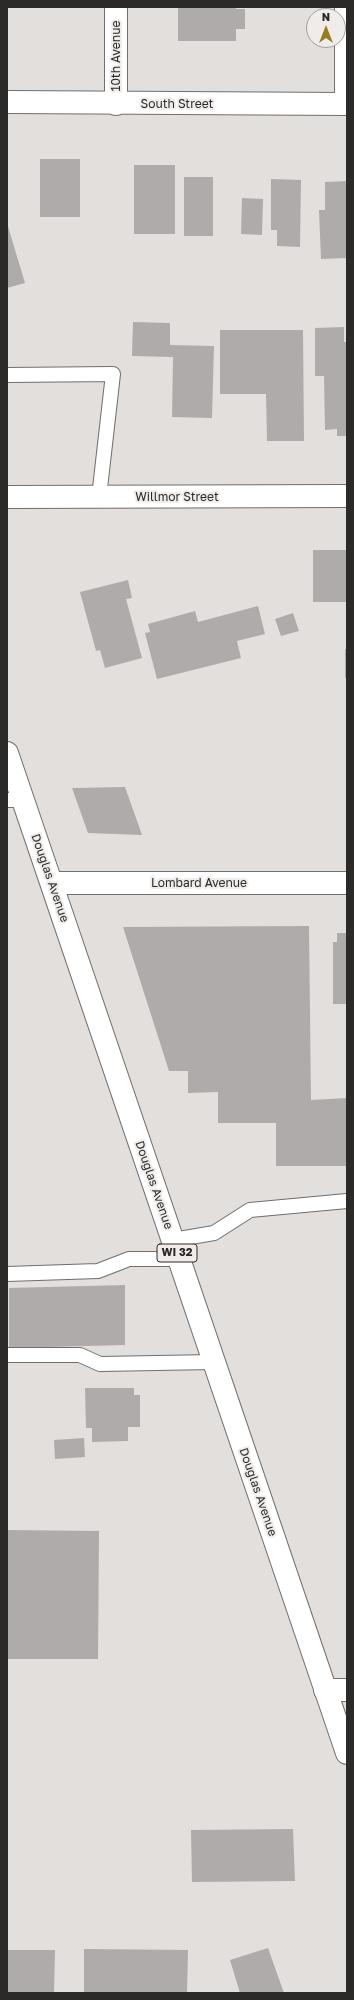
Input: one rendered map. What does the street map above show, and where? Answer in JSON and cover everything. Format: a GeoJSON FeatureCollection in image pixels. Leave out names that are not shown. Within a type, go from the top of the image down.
{"type":"FeatureCollection","features":[{"type":"Feature","properties":{"kind":"street","name":"10th Avenue"},"geometry":{"type":"LineString","coordinates":[[116,7],[116,104]]}},
{"type":"Feature","properties":{"kind":"street","name":"South Street"},"geometry":{"type":"LineString","coordinates":[[7,102],[116,104],[344,104]]}},
{"type":"Feature","properties":{"kind":"street","name":"Willmor Street"},"geometry":{"type":"LineString","coordinates":[[7,497],[347,496]]}},
{"type":"Feature","properties":{"kind":"street","name":"Douglas Avenue"},"geometry":{"type":"LineString","coordinates":[[7,753],[15,800],[52,883],[347,1753]]}},
{"type":"Feature","properties":{"kind":"street","name":"Lombard Avenue"},"geometry":{"type":"LineString","coordinates":[[52,883],[347,883]]}},
{"type":"Feature","properties":{"kind":"street"},"geometry":{"type":"LineString","coordinates":[[325,1690],[347,1690]]}},
{"type":"Feature","properties":{"kind":"lane"},"geometry":{"type":"LineString","coordinates":[[342,7],[344,104]]}},
{"type":"Feature","properties":{"kind":"lane"},"geometry":{"type":"LineString","coordinates":[[7,375],[113,374],[99,497]]}},
{"type":"Feature","properties":{"kind":"lane"},"geometry":{"type":"LineString","coordinates":[[7,1274],[98,1271],[129,1259],[176,1249],[214,1233],[250,1210],[347,1201]]}},
{"type":"Feature","properties":{"kind":"lane"},"geometry":{"type":"LineString","coordinates":[[7,1355],[80,1355],[100,1364],[214,1362]]}},
{"type":"Feature","properties":{"kind":"building"},"geometry":{"type":"Polygon","coordinates":[[[178,7],[236,7],[236,9],[245,9],[245,29],[236,29],[236,41],[178,41],[178,7]]]}},
{"type":"Feature","properties":{"kind":"building"},"geometry":{"type":"Polygon","coordinates":[[[40,159],[80,159],[80,217],[40,217],[40,159]]]}},
{"type":"Feature","properties":{"kind":"building"},"geometry":{"type":"Polygon","coordinates":[[[134,165],[175,165],[175,234],[134,234],[134,165]]]}},
{"type":"Feature","properties":{"kind":"building"},"geometry":{"type":"Polygon","coordinates":[[[184,177],[213,177],[213,236],[184,236],[184,177]]]}},
{"type":"Feature","properties":{"kind":"building"},"geometry":{"type":"Polygon","coordinates":[[[271,179],[301,180],[300,247],[277,246],[277,230],[271,230],[271,179]]]}},
{"type":"Feature","properties":{"kind":"building"},"geometry":{"type":"Polygon","coordinates":[[[347,181],[347,258],[321,259],[319,210],[325,210],[325,182],[347,181]]]}},
{"type":"Feature","properties":{"kind":"building"},"geometry":{"type":"Polygon","coordinates":[[[242,198],[263,199],[262,235],[241,234],[242,198]]]}},
{"type":"Feature","properties":{"kind":"building"},"geometry":{"type":"Polygon","coordinates":[[[7,223],[25,283],[7,288],[7,223]]]}},
{"type":"Feature","properties":{"kind":"building"},"geometry":{"type":"Polygon","coordinates":[[[133,322],[170,323],[170,345],[214,346],[212,418],[172,417],[173,357],[132,356],[133,322]]]}},
{"type":"Feature","properties":{"kind":"building"},"geometry":{"type":"Polygon","coordinates":[[[344,327],[344,342],[347,342],[347,436],[337,436],[337,429],[325,430],[324,376],[315,376],[315,328],[344,327]]]}},
{"type":"Feature","properties":{"kind":"building"},"geometry":{"type":"Polygon","coordinates":[[[220,330],[303,330],[304,441],[267,441],[266,394],[220,394],[220,330]]]}},
{"type":"Feature","properties":{"kind":"building"},"geometry":{"type":"Polygon","coordinates":[[[313,550],[347,550],[347,602],[313,602],[313,550]]]}},
{"type":"Feature","properties":{"kind":"building"},"geometry":{"type":"Polygon","coordinates":[[[128,580],[132,598],[126,599],[142,658],[105,668],[100,650],[96,651],[80,592],[128,580]]]}},
{"type":"Feature","properties":{"kind":"building"},"geometry":{"type":"Polygon","coordinates":[[[258,606],[265,634],[237,641],[241,658],[157,679],[145,633],[150,632],[148,624],[195,611],[198,622],[258,606]]]}},
{"type":"Feature","properties":{"kind":"building"},"geometry":{"type":"Polygon","coordinates":[[[293,613],[299,631],[281,636],[275,619],[293,613]]]}},
{"type":"Feature","properties":{"kind":"building"},"geometry":{"type":"Polygon","coordinates":[[[345,649],[347,649],[347,678],[345,678],[345,649]]]}},
{"type":"Feature","properties":{"kind":"building"},"geometry":{"type":"Polygon","coordinates":[[[125,787],[142,835],[88,833],[72,788],[125,787]]]}},
{"type":"Feature","properties":{"kind":"building"},"geometry":{"type":"Polygon","coordinates":[[[309,926],[311,1100],[347,1098],[347,1166],[276,1166],[276,1123],[218,1123],[218,1092],[188,1093],[188,1071],[169,1071],[123,927],[309,926]]]}},
{"type":"Feature","properties":{"kind":"building"},"geometry":{"type":"Polygon","coordinates":[[[337,933],[347,933],[347,1004],[333,1004],[333,942],[337,942],[337,933]]]}},
{"type":"Feature","properties":{"kind":"building"},"geometry":{"type":"Polygon","coordinates":[[[125,1285],[125,1345],[9,1348],[9,1288],[125,1285]]]}},
{"type":"Feature","properties":{"kind":"building"},"geometry":{"type":"Polygon","coordinates":[[[85,1388],[134,1388],[134,1395],[140,1395],[140,1427],[128,1427],[128,1441],[92,1442],[92,1428],[86,1428],[85,1388]]]}},
{"type":"Feature","properties":{"kind":"building"},"geometry":{"type":"Polygon","coordinates":[[[84,1438],[85,1457],[55,1459],[54,1440],[84,1438]]]}},
{"type":"Feature","properties":{"kind":"building"},"geometry":{"type":"Polygon","coordinates":[[[7,1530],[99,1531],[98,1659],[7,1659],[7,1530]]]}},
{"type":"Feature","properties":{"kind":"building"},"geometry":{"type":"Polygon","coordinates":[[[293,1829],[295,1881],[192,1882],[191,1830],[293,1829]]]}},
{"type":"Feature","properties":{"kind":"building"},"geometry":{"type":"Polygon","coordinates":[[[268,1948],[284,1993],[240,1993],[230,1960],[268,1948]]]}},
{"type":"Feature","properties":{"kind":"building"},"geometry":{"type":"Polygon","coordinates":[[[84,1949],[188,1950],[187,1993],[84,1993],[84,1949]]]}},
{"type":"Feature","properties":{"kind":"building"},"geometry":{"type":"Polygon","coordinates":[[[7,1950],[55,1950],[54,1993],[7,1993],[7,1950]]]}}]}
